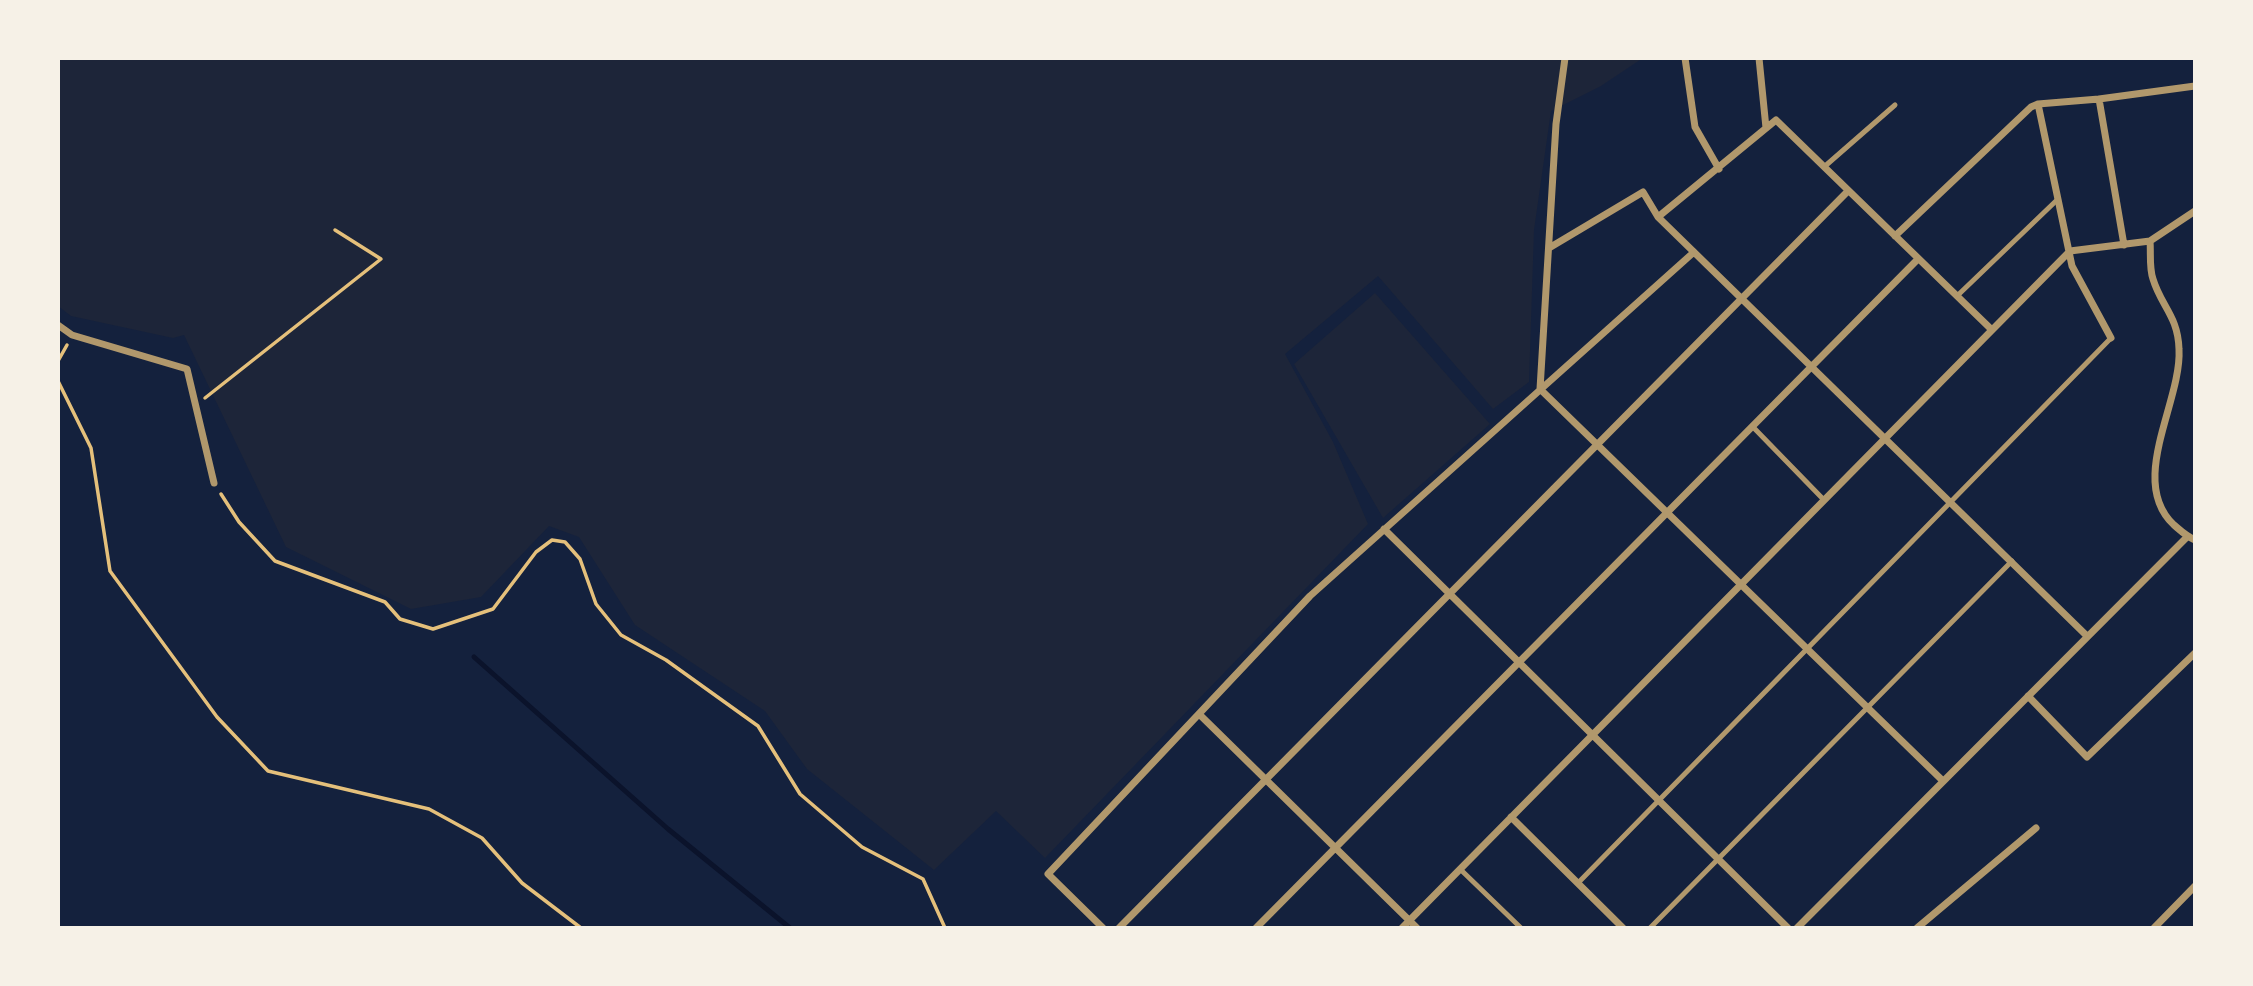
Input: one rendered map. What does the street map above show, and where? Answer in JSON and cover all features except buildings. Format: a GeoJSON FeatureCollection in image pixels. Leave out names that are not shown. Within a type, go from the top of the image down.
{"type":"FeatureCollection","features":[{"type":"Feature","properties":{"kind":"street"},"geometry":{"type":"LineString","coordinates":[[1565,58],[1556,124],[1540,389],[1942,782]]}},
{"type":"Feature","properties":{"kind":"street"},"geometry":{"type":"LineString","coordinates":[[1685,58],[1695,127],[1719,169]]}},
{"type":"Feature","properties":{"kind":"street"},"geometry":{"type":"LineString","coordinates":[[1759,58],[1766,128]]}},
{"type":"Feature","properties":{"kind":"street"},"geometry":{"type":"LineString","coordinates":[[1895,236],[2031,107],[2195,86]]}},
{"type":"Feature","properties":{"kind":"street"},"geometry":{"type":"LineString","coordinates":[[2099,99],[2124,245]]}},
{"type":"Feature","properties":{"kind":"street"},"geometry":{"type":"LineString","coordinates":[[2038,104],[2072,265],[2111,338]]}},
{"type":"Feature","properties":{"kind":"street"},"geometry":{"type":"LineString","coordinates":[[1658,217],[1776,120],[1992,330]]}},
{"type":"Feature","properties":{"kind":"street"},"geometry":{"type":"LineString","coordinates":[[1119,928],[1848,191]]}},
{"type":"Feature","properties":{"kind":"street"},"geometry":{"type":"LineString","coordinates":[[1549,248],[1643,192],[1658,217],[2087,636]]}},
{"type":"Feature","properties":{"kind":"street"},"geometry":{"type":"LineString","coordinates":[[1402,928],[2070,251],[2150,241],[2195,211]]}},
{"type":"Feature","properties":{"kind":"street"},"geometry":{"type":"LineString","coordinates":[[2150,241],[2153,279],[2174,318],[2179,347],[2179,370],[2156,456],[2156,486],[2159,505],[2169,521],[2187,537],[2195,540]]}},
{"type":"Feature","properties":{"kind":"street"},"geometry":{"type":"LineString","coordinates":[[1103,928],[1048,874],[1310,596],[1694,252]]}},
{"type":"Feature","properties":{"kind":"street"},"geometry":{"type":"LineString","coordinates":[[1256,928],[1918,259]]}},
{"type":"Feature","properties":{"kind":"street"},"geometry":{"type":"LineString","coordinates":[[58,325],[72,335],[187,369],[214,483]]}},
{"type":"Feature","properties":{"kind":"street"},"geometry":{"type":"LineString","coordinates":[[1384,529],[1788,928]]}},
{"type":"Feature","properties":{"kind":"street"},"geometry":{"type":"LineString","coordinates":[[1797,928],[2187,537]]}},
{"type":"Feature","properties":{"kind":"street"},"geometry":{"type":"LineString","coordinates":[[2028,695],[2087,757],[2195,653]]}},
{"type":"Feature","properties":{"kind":"street"},"geometry":{"type":"LineString","coordinates":[[1199,714],[1417,928]]}},
{"type":"Feature","properties":{"kind":"street"},"geometry":{"type":"LineString","coordinates":[[1511,817],[1623,928]]}},
{"type":"Feature","properties":{"kind":"street"},"geometry":{"type":"LineString","coordinates":[[1917,928],[2036,828]]}},
{"type":"Feature","properties":{"kind":"street"},"geometry":{"type":"LineString","coordinates":[[2154,928],[2195,887]]}},
{"type":"Feature","properties":{"kind":"lane"},"geometry":{"type":"LineString","coordinates":[[1824,167],[1895,105]]}},
{"type":"Feature","properties":{"kind":"lane"},"geometry":{"type":"LineString","coordinates":[[1957,296],[2059,197]]}},
{"type":"Feature","properties":{"kind":"lane"},"geometry":{"type":"LineString","coordinates":[[1578,883],[2111,338]]}},
{"type":"Feature","properties":{"kind":"lane"},"geometry":{"type":"LineString","coordinates":[[1752,426],[1824,500]]}},
{"type":"Feature","properties":{"kind":"lane"},"geometry":{"type":"LineString","coordinates":[[1650,928],[2012,561]]}},
{"type":"Feature","properties":{"kind":"lane"},"geometry":{"type":"LineString","coordinates":[[1461,869],[1521,928]]}},
{"type":"Feature","properties":{"kind":"path"},"geometry":{"type":"LineString","coordinates":[[195,406],[381,259],[335,230]]}},
{"type":"Feature","properties":{"kind":"path"},"geometry":{"type":"LineString","coordinates":[[58,361],[72,335]]}},
{"type":"Feature","properties":{"kind":"path"},"geometry":{"type":"LineString","coordinates":[[58,381],[91,448],[110,571],[217,717],[268,771],[429,809],[482,838],[522,883],[581,928]]}},
{"type":"Feature","properties":{"kind":"path"},"geometry":{"type":"LineString","coordinates":[[214,483],[239,522],[275,561],[385,602],[400,620],[433,629],[493,609],[536,552],[552,540],[565,542],[580,559],[596,604],[621,635],[666,660],[758,726],[800,794],[862,847],[923,879],[945,928]]}},
{"type":"Feature","properties":{"kind":"shaded area"},"geometry":{"type":"Polygon","coordinates":[[[58,58],[1640,60],[1601,86],[1551,111],[1534,230],[1529,382],[1493,409],[1378,276],[1285,354],[1333,442],[1368,524],[1045,858],[996,811],[934,870],[807,769],[765,711],[635,625],[579,537],[549,526],[481,597],[411,609],[286,547],[184,335],[173,338],[71,316],[58,306],[58,58]]]}},
{"type":"Feature","properties":{"kind":"shaded area"},"geometry":{"type":"Polygon","coordinates":[[[1375,293],[1490,424],[1383,518],[1294,364],[1375,293]]]}},
{"type":"Feature","properties":{"kind":"waterway"},"geometry":{"type":"LineString","coordinates":[[474,657],[668,829],[790,928]]}}]}
